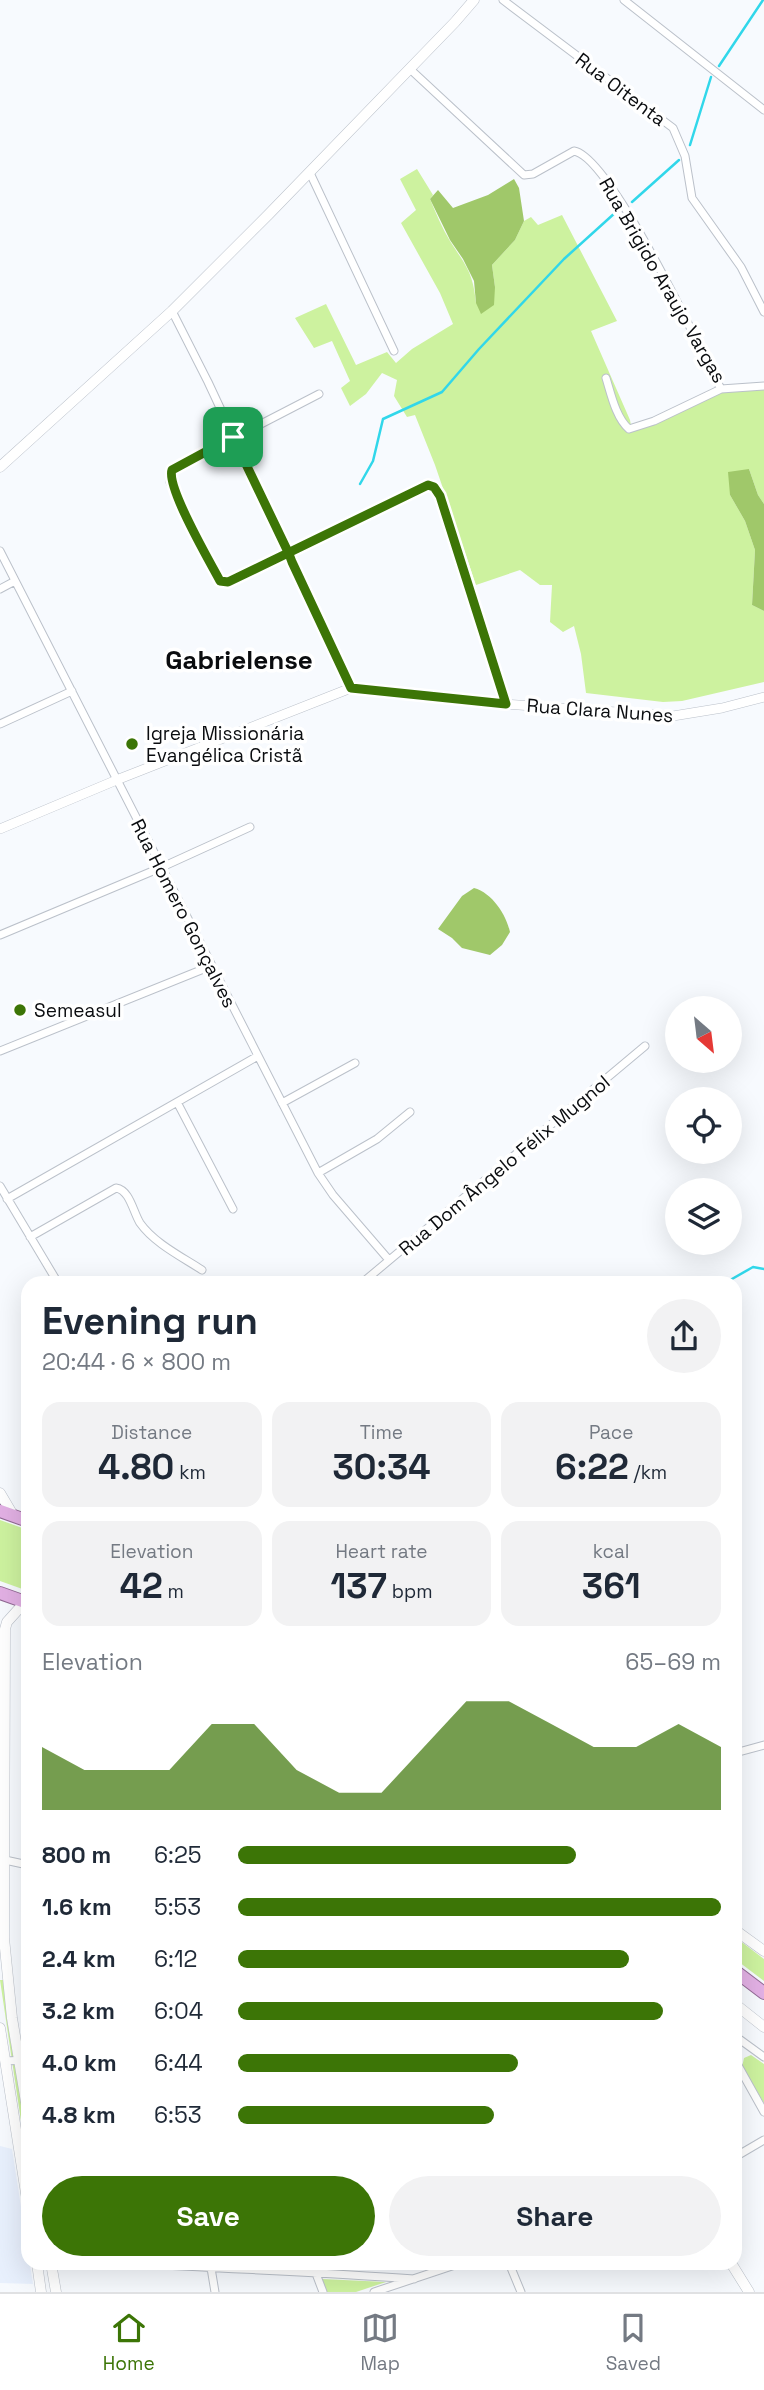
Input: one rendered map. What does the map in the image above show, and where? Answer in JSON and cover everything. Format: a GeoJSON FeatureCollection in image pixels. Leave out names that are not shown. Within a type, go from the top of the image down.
{"type":"FeatureCollection","features":[{"type":"Feature","properties":{"kind":"highway"},"geometry":{"type":"LineString","coordinates":[[0,1593],[21,1600]]}},
{"type":"Feature","properties":{"kind":"highway"},"geometry":{"type":"LineString","coordinates":[[742,1976],[764,1993]]}},
{"type":"Feature","properties":{"kind":"main road"},"geometry":{"type":"LineString","coordinates":[[0,467],[172,311],[310,173],[474,0]]}},
{"type":"Feature","properties":{"kind":"main road"},"geometry":{"type":"LineString","coordinates":[[0,1493],[6,1513]]}},
{"type":"Feature","properties":{"kind":"main road"},"geometry":{"type":"LineString","coordinates":[[21,1607],[2,1629],[4,1938],[21,2047]]}},
{"type":"Feature","properties":{"kind":"main road"},"geometry":{"type":"LineString","coordinates":[[742,1935],[764,1951]]}},
{"type":"Feature","properties":{"kind":"main road"},"geometry":{"type":"LineString","coordinates":[[742,2010],[764,2027]]}},
{"type":"Feature","properties":{"kind":"main road"},"geometry":{"type":"LineString","coordinates":[[0,2028],[21,2162]]}},
{"type":"Feature","properties":{"kind":"main road"},"geometry":{"type":"LineString","coordinates":[[38,2270],[41,2292]]}},
{"type":"Feature","properties":{"kind":"main road"},"geometry":{"type":"LineString","coordinates":[[52,2270],[56,2292]]}},
{"type":"Feature","properties":{"kind":"main road"},"geometry":{"type":"LineString","coordinates":[[735,2270],[749,2292]]}},
{"type":"Feature","properties":{"kind":"street","name":"Rua Oitenta"},"geometry":{"type":"LineString","coordinates":[[503,0],[673,128],[685,156],[692,198],[741,267],[764,312]]}},
{"type":"Feature","properties":{"kind":"street"},"geometry":{"type":"LineString","coordinates":[[624,0],[764,110]]}},
{"type":"Feature","properties":{"kind":"street","name":"Rua Brigido Araujo Vargas"},"geometry":{"type":"LineString","coordinates":[[410,69],[524,175],[533,174],[574,151],[580,152],[602,173],[640,236],[721,389],[762,386]]}},
{"type":"Feature","properties":{"kind":"street"},"geometry":{"type":"LineString","coordinates":[[310,173],[394,351]]}},
{"type":"Feature","properties":{"kind":"street"},"geometry":{"type":"LineString","coordinates":[[172,311],[351,688]]}},
{"type":"Feature","properties":{"kind":"street"},"geometry":{"type":"LineString","coordinates":[[606,378],[619,414],[629,429],[654,421],[721,389]]}},
{"type":"Feature","properties":{"kind":"street"},"geometry":{"type":"LineString","coordinates":[[318,394],[172,470],[170,475],[174,491],[220,581],[228,582],[289,554],[428,485],[434,487],[440,496],[506,704]]}},
{"type":"Feature","properties":{"kind":"street","name":"Rua Homero Gonçalves"},"geometry":{"type":"LineString","coordinates":[[0,551],[318,1173],[333,1195],[389,1260]]}},
{"type":"Feature","properties":{"kind":"street"},"geometry":{"type":"LineString","coordinates":[[0,589],[15,581]]}},
{"type":"Feature","properties":{"kind":"street","name":"Rua Clara Nunes"},"geometry":{"type":"LineString","coordinates":[[0,829],[116,780],[351,688],[506,704],[673,716],[722,708],[764,697]]}},
{"type":"Feature","properties":{"kind":"street"},"geometry":{"type":"LineString","coordinates":[[0,724],[72,691]]}},
{"type":"Feature","properties":{"kind":"street"},"geometry":{"type":"LineString","coordinates":[[0,935],[250,827]]}},
{"type":"Feature","properties":{"kind":"street"},"geometry":{"type":"LineString","coordinates":[[0,1051],[211,966]]}},
{"type":"Feature","properties":{"kind":"street","name":"Rua Dom Ângelo Félix Mugnol"},"geometry":{"type":"LineString","coordinates":[[370,1276],[645,1046]]}},
{"type":"Feature","properties":{"kind":"street"},"geometry":{"type":"LineString","coordinates":[[7,1199],[258,1055]]}},
{"type":"Feature","properties":{"kind":"street"},"geometry":{"type":"LineString","coordinates":[[282,1103],[355,1063]]}},
{"type":"Feature","properties":{"kind":"street"},"geometry":{"type":"LineString","coordinates":[[177,1102],[233,1209]]}},
{"type":"Feature","properties":{"kind":"street"},"geometry":{"type":"LineString","coordinates":[[318,1173],[377,1139],[410,1112]]}},
{"type":"Feature","properties":{"kind":"street"},"geometry":{"type":"LineString","coordinates":[[0,1186],[54,1276]]}},
{"type":"Feature","properties":{"kind":"street"},"geometry":{"type":"LineString","coordinates":[[30,1237],[116,1188],[125,1193],[147,1231],[202,1270]]}},
{"type":"Feature","properties":{"kind":"street"},"geometry":{"type":"LineString","coordinates":[[742,1750],[764,1745]]}},
{"type":"Feature","properties":{"kind":"street"},"geometry":{"type":"LineString","coordinates":[[5,1860],[21,1864]]}},
{"type":"Feature","properties":{"kind":"street"},"geometry":{"type":"LineString","coordinates":[[742,2041],[764,2057]]}},
{"type":"Feature","properties":{"kind":"street"},"geometry":{"type":"LineString","coordinates":[[5,2061],[21,2060]]}},
{"type":"Feature","properties":{"kind":"street"},"geometry":{"type":"LineString","coordinates":[[742,2073],[764,2112]]}},
{"type":"Feature","properties":{"kind":"street"},"geometry":{"type":"LineString","coordinates":[[742,2153],[764,2140]]}},
{"type":"Feature","properties":{"kind":"street"},"geometry":{"type":"LineString","coordinates":[[211,2270],[215,2292]]}},
{"type":"Feature","properties":{"kind":"street"},"geometry":{"type":"LineString","coordinates":[[280,2270],[414,2279]]}},
{"type":"Feature","properties":{"kind":"street"},"geometry":{"type":"LineString","coordinates":[[374,2292],[440,2270]]}},
{"type":"Feature","properties":{"kind":"street"},"geometry":{"type":"LineString","coordinates":[[512,2270],[521,2292]]}},
{"type":"Feature","properties":{"kind":"street"},"geometry":{"type":"LineString","coordinates":[[314,2271],[323,2292]]}},
{"type":"Feature","properties":{"kind":"shaded area"},"geometry":{"type":"Polygon","coordinates":[[[0,2146],[12,2149],[21,2207],[21,2270],[31,2270],[33,2284],[0,2283],[0,2146]]]}},
{"type":"Feature","properties":{"kind":"green space"},"geometry":{"type":"Polygon","coordinates":[[[417,169],[433,195],[430,199],[444,231],[468,270],[476,303],[495,287],[492,265],[515,240],[524,221],[531,217],[538,225],[562,215],[617,321],[591,331],[630,420],[632,431],[721,391],[764,387],[764,504],[749,469],[730,495],[745,521],[755,550],[752,605],[764,611],[764,682],[682,701],[663,702],[586,693],[574,626],[563,632],[550,622],[552,585],[540,585],[520,570],[476,585],[415,415],[407,417],[394,396],[397,380],[382,373],[366,394],[350,406],[341,388],[350,381],[332,341],[314,348],[295,318],[326,304],[356,365],[387,352],[396,363],[412,349],[453,324],[440,293],[401,223],[416,210],[400,179],[417,169]]]}},
{"type":"Feature","properties":{"kind":"green space"},"geometry":{"type":"Polygon","coordinates":[[[514,179],[519,188],[524,221],[515,240],[492,265],[494,305],[481,314],[476,303],[474,281],[430,199],[438,190],[453,208],[488,195],[514,179]]]}},
{"type":"Feature","properties":{"kind":"green space"},"geometry":{"type":"Polygon","coordinates":[[[749,469],[764,504],[764,611],[752,605],[755,550],[745,521],[730,495],[728,472],[749,469]]]}},
{"type":"Feature","properties":{"kind":"green space"},"geometry":{"type":"Polygon","coordinates":[[[474,888],[487,894],[497,905],[510,932],[502,945],[490,955],[462,948],[438,929],[462,896],[474,888]]]}},
{"type":"Feature","properties":{"kind":"green space"},"geometry":{"type":"Polygon","coordinates":[[[0,1520],[21,1528],[21,1588],[0,1581],[0,1520]]]}},
{"type":"Feature","properties":{"kind":"green space"},"geometry":{"type":"Polygon","coordinates":[[[742,1942],[764,1959],[764,1981],[742,1964],[742,1942]]]}},
{"type":"Feature","properties":{"kind":"green space"},"geometry":{"type":"Polygon","coordinates":[[[0,1980],[3,1980],[21,2101],[21,2121],[0,1980]]]}},
{"type":"Feature","properties":{"kind":"green space"},"geometry":{"type":"Polygon","coordinates":[[[751,2055],[764,2064],[764,2103],[742,2067],[744,2058],[751,2055]]]}},
{"type":"Feature","properties":{"kind":"green space"},"geometry":{"type":"Polygon","coordinates":[[[322,2279],[386,2282],[356,2292],[327,2292],[322,2279]]]}},
{"type":"Feature","properties":{"kind":"waterway"},"geometry":{"type":"LineString","coordinates":[[719,66],[763,0]]}},
{"type":"Feature","properties":{"kind":"waterway"},"geometry":{"type":"LineString","coordinates":[[690,145],[711,77]]}},
{"type":"Feature","properties":{"kind":"waterway"},"geometry":{"type":"LineString","coordinates":[[632,202],[679,160]]}},
{"type":"Feature","properties":{"kind":"waterway"},"geometry":{"type":"LineString","coordinates":[[360,484],[373,461],[383,419],[442,392],[564,259],[616,212]]}},
{"type":"Feature","properties":{"kind":"waterway"},"geometry":{"type":"LineString","coordinates":[[737,1276],[753,1267],[764,1269]]}},
{"type":"Feature","properties":{"kind":"place","name":"Igreja Missionária Evangélica Cristã"},"geometry":{"type":"Point","coordinates":[132,744]}},
{"type":"Feature","properties":{"kind":"place","name":"Semeasul"},"geometry":{"type":"Point","coordinates":[20,1010]}},
{"type":"Feature","properties":{"kind":"district","name":"Gabrielense"},"geometry":{"type":"Point","coordinates":[239,660]}},
{"type":"Feature","properties":{"kind":"route"},"geometry":{"type":"LineString","coordinates":[[233,437],[172,470],[170,475],[174,491],[220,581],[228,582],[289,554],[428,485],[434,487],[440,496],[506,704],[351,688],[289,554],[233,437]]}}]}
